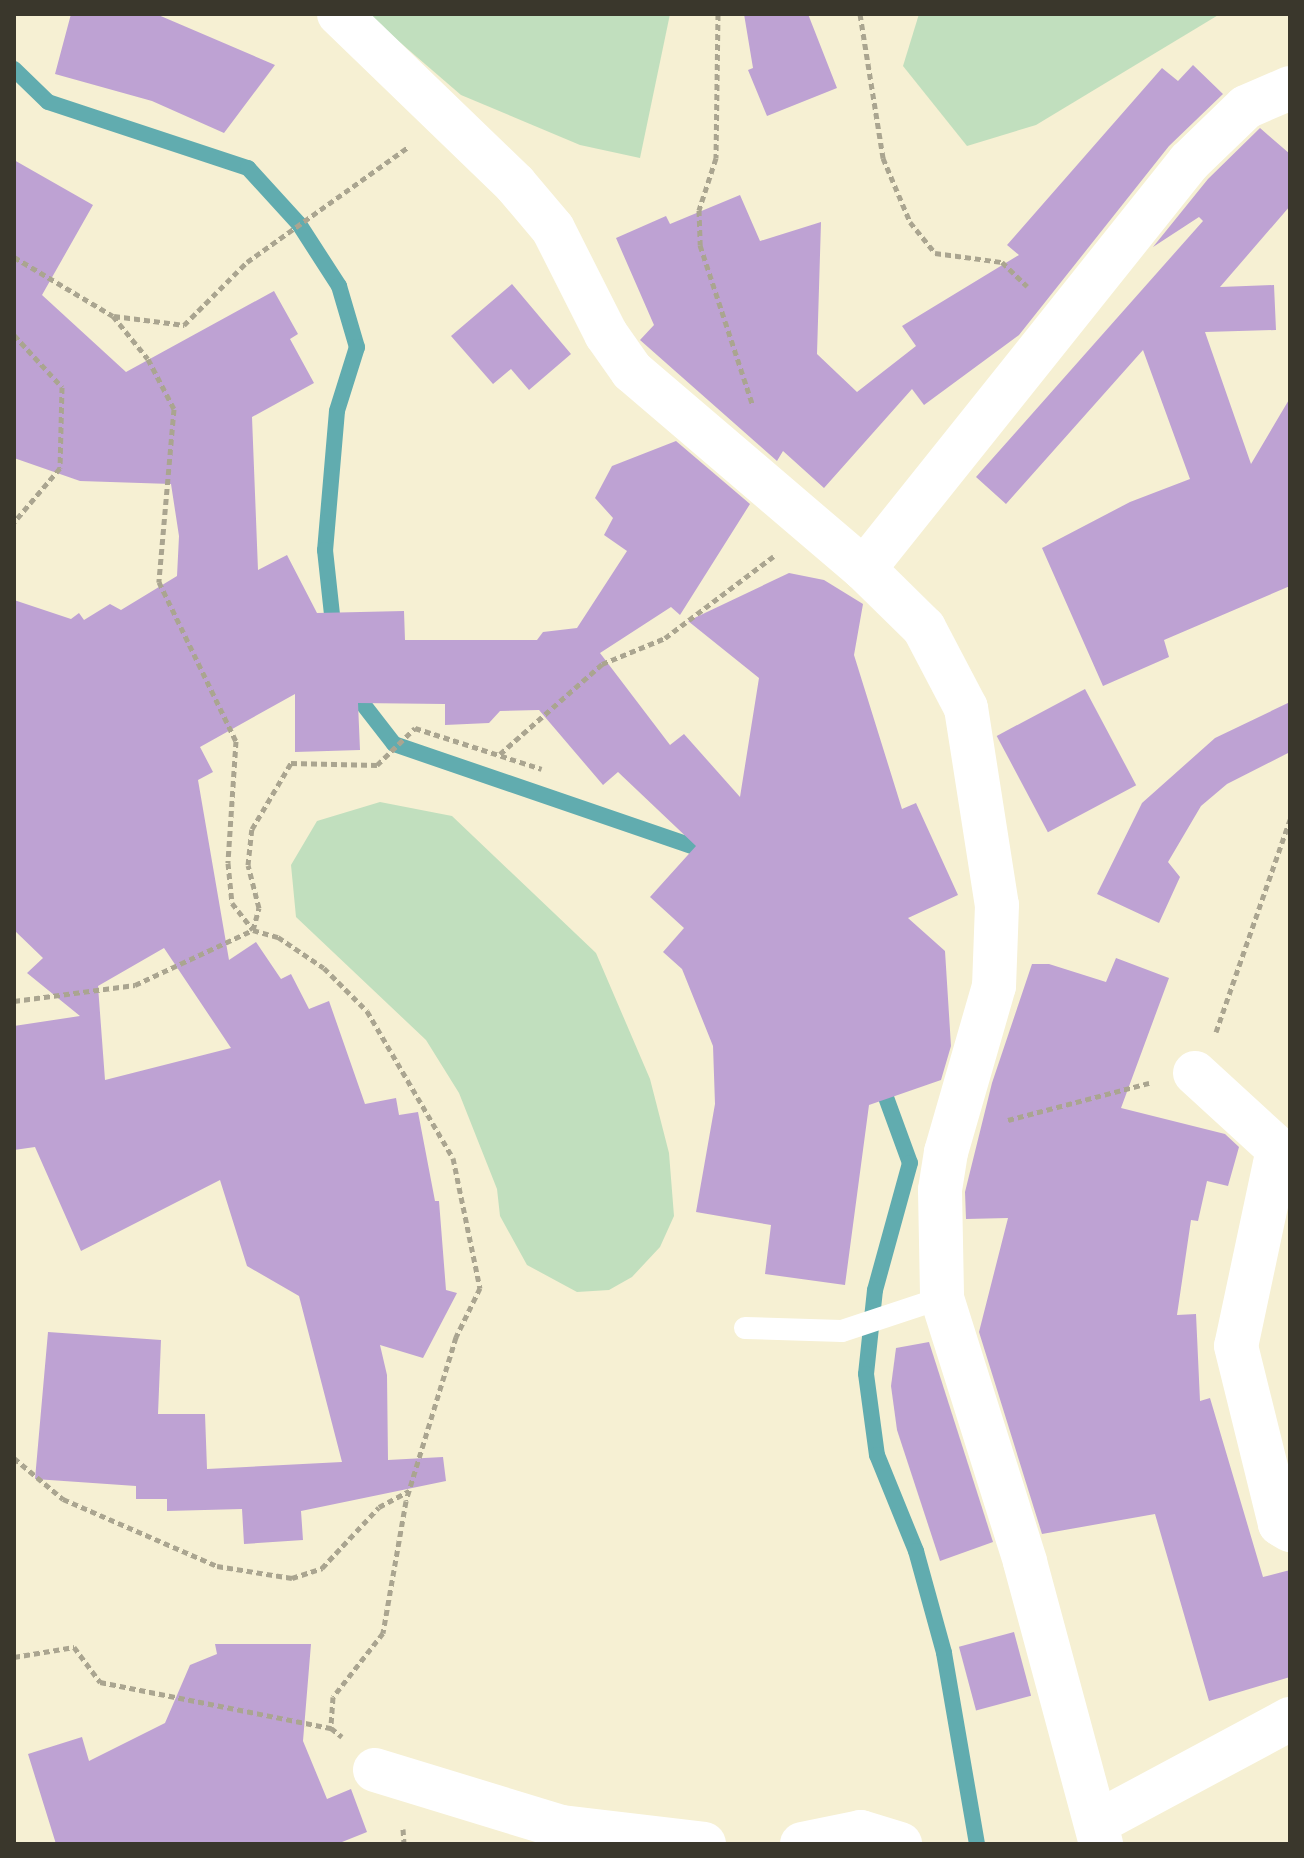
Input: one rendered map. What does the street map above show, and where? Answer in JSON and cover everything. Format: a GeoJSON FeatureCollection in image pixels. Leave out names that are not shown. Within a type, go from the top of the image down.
{"type":"FeatureCollection","features":[{"type":"Feature","properties":{"kind":"street"},"geometry":{"type":"LineString","coordinates":[[339,14],[450,119],[553,229],[606,334],[632,371],[864,569],[924,628],[950,670],[973,741],[997,905],[994,986],[960,1097],[940,1190],[942,1298],[1025,1562],[1099,1833],[1290,1719]]}},
{"type":"Feature","properties":{"kind":"street"},"geometry":{"type":"LineString","coordinates":[[864,569],[1189,162],[1246,107],[1290,88]]}},
{"type":"Feature","properties":{"kind":"street"},"geometry":{"type":"LineString","coordinates":[[1195,1073],[1278,1149],[1236,1346],[1280,1524],[1290,1530]]}},
{"type":"Feature","properties":{"kind":"street"},"geometry":{"type":"LineString","coordinates":[[375,1770],[562,1827],[704,1844]]}},
{"type":"Feature","properties":{"kind":"street"},"geometry":{"type":"LineString","coordinates":[[802,1844],[861,1832],[900,1844]]}},
{"type":"Feature","properties":{"kind":"lane"},"geometry":{"type":"LineString","coordinates":[[745,1328],[842,1331],[942,1298]]}},
{"type":"Feature","properties":{"kind":"path"},"geometry":{"type":"LineString","coordinates":[[718,14],[716,158],[699,210],[700,245],[755,413]]}},
{"type":"Feature","properties":{"kind":"path"},"geometry":{"type":"LineString","coordinates":[[860,14],[883,158],[910,222],[935,253],[1002,262],[1063,320]]}},
{"type":"Feature","properties":{"kind":"path"},"geometry":{"type":"LineString","coordinates":[[113,316],[184,325],[247,262],[450,119]]}},
{"type":"Feature","properties":{"kind":"path"},"geometry":{"type":"LineString","coordinates":[[14,257],[113,316],[148,359],[174,409],[159,582],[236,741],[228,863],[232,903],[253,930],[278,937],[324,968],[367,1011],[453,1158],[480,1288],[456,1337],[409,1491],[383,1633],[333,1697],[331,1728]]}},
{"type":"Feature","properties":{"kind":"path"},"geometry":{"type":"LineString","coordinates":[[14,335],[62,387],[60,468],[14,522]]}},
{"type":"Feature","properties":{"kind":"path"},"geometry":{"type":"LineString","coordinates":[[500,754],[602,664],[665,638],[814,529]]}},
{"type":"Feature","properties":{"kind":"path"},"geometry":{"type":"LineString","coordinates":[[14,1001],[135,985],[253,930],[259,908],[248,865],[252,829],[291,763],[377,765],[415,728],[542,769]]}},
{"type":"Feature","properties":{"kind":"path"},"geometry":{"type":"LineString","coordinates":[[960,1097],[1007,1120],[1195,1073],[1208,1057],[1290,819]]}},
{"type":"Feature","properties":{"kind":"path"},"geometry":{"type":"LineString","coordinates":[[14,1458],[63,1499],[217,1566],[292,1578],[322,1568],[379,1507],[409,1491]]}},
{"type":"Feature","properties":{"kind":"path"},"geometry":{"type":"LineString","coordinates":[[14,1657],[74,1647],[100,1682],[331,1728],[375,1770],[401,1806],[404,1844]]}},
{"type":"Feature","properties":{"kind":"green space"},"geometry":{"type":"Polygon","coordinates":[[[367,14],[670,14],[640,158],[580,145],[461,95],[367,14]]]}},
{"type":"Feature","properties":{"kind":"green space"},"geometry":{"type":"Polygon","coordinates":[[[919,14],[1220,14],[1036,125],[967,146],[903,66],[919,14]]]}},
{"type":"Feature","properties":{"kind":"green space"},"geometry":{"type":"Polygon","coordinates":[[[380,802],[452,816],[596,953],[650,1079],[669,1153],[674,1216],[660,1247],[632,1277],[609,1290],[577,1292],[527,1265],[500,1216],[497,1189],[459,1093],[426,1040],[296,917],[291,865],[317,821],[380,802]]]}},
{"type":"Feature","properties":{"kind":"building"},"geometry":{"type":"Polygon","coordinates":[[[71,14],[156,14],[275,65],[224,133],[152,101],[55,74],[71,14]]]}},
{"type":"Feature","properties":{"kind":"building"},"geometry":{"type":"Polygon","coordinates":[[[744,14],[808,14],[837,88],[767,116],[748,70],[753,68],[744,14]]]}},
{"type":"Feature","properties":{"kind":"building"},"geometry":{"type":"Polygon","coordinates":[[[1193,65],[1223,94],[1169,146],[1019,335],[924,405],[912,389],[824,488],[783,451],[777,461],[640,340],[654,325],[616,238],[666,216],[670,224],[740,195],[760,241],[821,222],[817,354],[857,392],[916,346],[902,326],[1019,255],[1007,245],[1162,68],[1178,81],[1193,65]]]}},
{"type":"Feature","properties":{"kind":"building"},"geometry":{"type":"Polygon","coordinates":[[[1260,128],[1290,154],[1290,206],[1220,287],[1274,285],[1276,330],[1205,332],[1251,464],[1290,398],[1290,586],[1164,640],[1169,657],[1103,686],[1042,548],[1130,502],[1190,479],[1143,350],[1006,504],[976,477],[1203,221],[1199,217],[1153,247],[1208,179],[1260,128]]]}},
{"type":"Feature","properties":{"kind":"building"},"geometry":{"type":"Polygon","coordinates":[[[14,160],[93,205],[42,295],[126,372],[274,291],[298,334],[290,339],[314,383],[252,417],[258,570],[287,555],[317,613],[404,611],[405,640],[537,640],[543,632],[577,628],[627,551],[604,535],[613,518],[595,498],[612,466],[676,441],[750,504],[680,615],[671,607],[600,653],[670,745],[684,734],[740,797],[759,678],[688,621],[789,573],[824,580],[863,604],[854,655],[902,809],[916,803],[958,895],[908,918],[945,951],[951,1046],[941,1080],[869,1105],[845,1285],[765,1274],[771,1225],[696,1212],[715,1104],[713,1046],[682,969],[663,952],[684,928],[650,897],[696,846],[618,772],[603,785],[539,710],[500,711],[489,723],[445,725],[445,704],[358,703],[360,750],[295,752],[295,694],[200,747],[213,772],[198,780],[229,960],[256,942],[281,979],[291,974],[309,1009],[329,1001],[365,1104],[396,1098],[399,1115],[418,1112],[435,1201],[439,1201],[446,1290],[457,1293],[423,1358],[380,1345],[387,1375],[388,1460],[443,1457],[446,1481],[301,1511],[303,1540],[244,1544],[242,1509],[167,1511],[167,1499],[136,1499],[136,1486],[35,1479],[48,1332],[161,1340],[158,1414],[205,1414],[207,1469],[342,1462],[299,1296],[247,1266],[220,1180],[81,1251],[35,1147],[14,1150],[14,1026],[80,1016],[27,973],[43,958],[14,930],[14,600],[71,619],[79,613],[84,620],[110,604],[121,610],[177,576],[179,536],[171,484],[80,481],[14,458],[14,160]],[[164,948],[98,986],[105,1080],[231,1048],[164,948]]]}},
{"type":"Feature","properties":{"kind":"building"},"geometry":{"type":"Polygon","coordinates":[[[512,284],[571,354],[529,390],[511,369],[493,384],[451,336],[512,284]]]}},
{"type":"Feature","properties":{"kind":"building"},"geometry":{"type":"Polygon","coordinates":[[[1085,689],[1136,785],[1048,832],[997,736],[1085,689]]]}},
{"type":"Feature","properties":{"kind":"building"},"geometry":{"type":"Polygon","coordinates":[[[1290,702],[1290,752],[1227,784],[1201,806],[1168,862],[1180,877],[1159,923],[1097,894],[1142,803],[1215,738],[1290,702]]]}},
{"type":"Feature","properties":{"kind":"building"},"geometry":{"type":"Polygon","coordinates":[[[1116,958],[1169,978],[1121,1108],[1225,1134],[1239,1147],[1228,1186],[1207,1181],[1198,1221],[1191,1220],[1177,1315],[1196,1314],[1200,1401],[1210,1398],[1263,1577],[1290,1570],[1290,1677],[1209,1701],[1155,1514],[1042,1534],[979,1332],[1008,1218],[966,1219],[965,1192],[992,1083],[1032,964],[1049,964],[1106,982],[1116,958]]]}},
{"type":"Feature","properties":{"kind":"building"},"geometry":{"type":"Polygon","coordinates":[[[929,1342],[993,1542],[940,1561],[897,1430],[891,1386],[896,1348],[929,1342]]]}},
{"type":"Feature","properties":{"kind":"building"},"geometry":{"type":"Polygon","coordinates":[[[1014,1632],[1031,1696],[976,1711],[959,1647],[1014,1632]]]}},
{"type":"Feature","properties":{"kind":"building"},"geometry":{"type":"Polygon","coordinates":[[[215,1644],[311,1644],[303,1741],[327,1799],[351,1789],[367,1832],[337,1844],[56,1844],[28,1754],[82,1737],[89,1761],[165,1723],[190,1665],[217,1654],[215,1644]]]}},
{"type":"Feature","properties":{"kind":"waterway"},"geometry":{"type":"LineString","coordinates":[[14,69],[48,102],[248,168],[299,224],[339,286],[357,347],[337,411],[325,550],[334,633]]}},
{"type":"Feature","properties":{"kind":"waterway"},"geometry":{"type":"LineString","coordinates":[[349,686],[394,744],[715,854]]}},
{"type":"Feature","properties":{"kind":"waterway"},"geometry":{"type":"LineString","coordinates":[[880,1081],[910,1163],[875,1290],[866,1374],[877,1455],[916,1551],[944,1653],[977,1844]]}}]}
